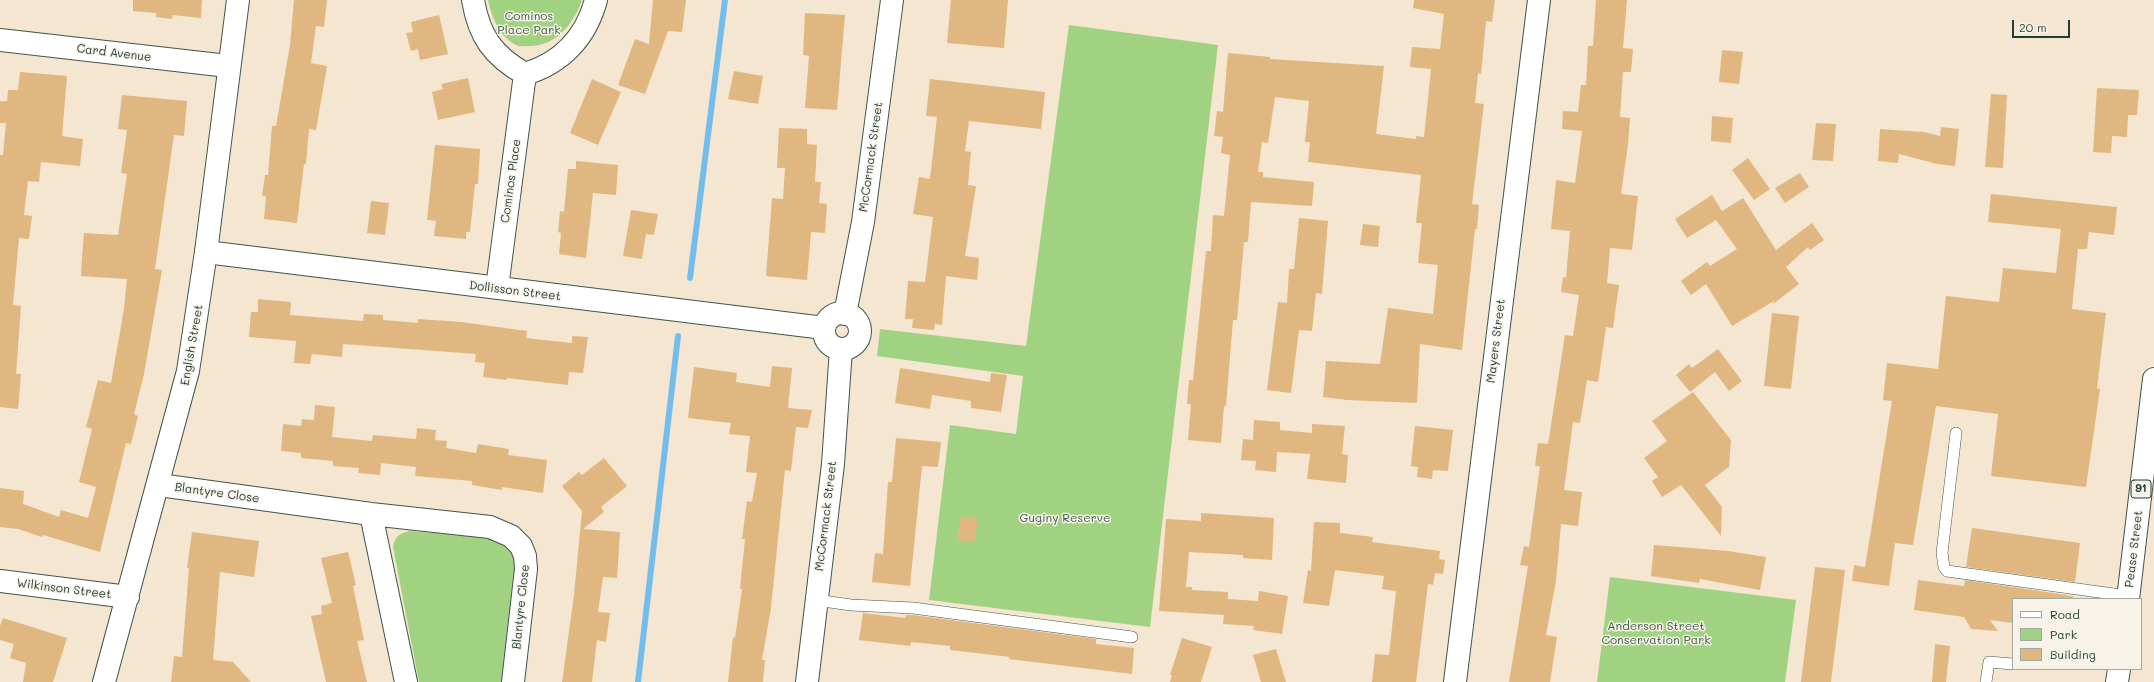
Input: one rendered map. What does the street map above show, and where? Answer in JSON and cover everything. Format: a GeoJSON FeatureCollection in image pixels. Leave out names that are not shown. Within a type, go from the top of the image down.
{"type":"FeatureCollection","features":[{"type":"Feature","properties":{"kind":"street","name":"English Street"},"geometry":{"type":"LineString","coordinates":[[104,682],[159,485],[188,371],[206,252],[228,66],[238,0]]}},
{"type":"Feature","properties":{"kind":"street"},"geometry":{"type":"LineString","coordinates":[[473,0],[476,17],[486,40],[499,57],[525,74],[537,71],[557,60],[569,50],[583,33],[592,16],[596,0]]}},
{"type":"Feature","properties":{"kind":"street","name":"McCormack Street"},"geometry":{"type":"LineString","coordinates":[[845,314],[863,222],[892,0]]}},
{"type":"Feature","properties":{"kind":"street","name":"Mayers Street"},"geometry":{"type":"LineString","coordinates":[[1455,682],[1539,0]]}},
{"type":"Feature","properties":{"kind":"street","name":"Card Avenue"},"geometry":{"type":"LineString","coordinates":[[0,40],[228,66]]}},
{"type":"Feature","properties":{"kind":"street","name":"Cominos Place"},"geometry":{"type":"LineString","coordinates":[[497,288],[525,74]]}},
{"type":"Feature","properties":{"kind":"street","name":"Dollisson Street"},"geometry":{"type":"LineString","coordinates":[[206,252],[824,328]]}},
{"type":"Feature","properties":{"kind":"street"},"geometry":{"type":"LineString","coordinates":[[845,314],[855,320],[860,334],[854,344],[849,348],[841,349],[832,346],[826,340],[824,328],[831,317],[845,314]]}},
{"type":"Feature","properties":{"kind":"street","name":"McCormack Street"},"geometry":{"type":"LineString","coordinates":[[807,682],[833,464],[841,349]]}},
{"type":"Feature","properties":{"kind":"street","name":"Pease Street"},"geometry":{"type":"LineString","coordinates":[[2128,598],[2154,379]]}},
{"type":"Feature","properties":{"kind":"street","name":"Blantyre Close"},"geometry":{"type":"LineString","coordinates":[[159,485],[371,514],[490,527],[511,536],[521,546],[525,556],[526,569],[513,682]]}},
{"type":"Feature","properties":{"kind":"street"},"geometry":{"type":"LineString","coordinates":[[371,514],[406,682]]}},
{"type":"Feature","properties":{"kind":"street","name":"Wilkinson Street"},"geometry":{"type":"LineString","coordinates":[[0,580],[128,597]]}},
{"type":"Feature","properties":{"kind":"street"},"geometry":{"type":"LineString","coordinates":[[2117,682],[2118,670]]}},
{"type":"Feature","properties":{"kind":"lane"},"geometry":{"type":"LineString","coordinates":[[1956,433],[1942,553],[1944,567],[1947,571],[2128,598]]}},
{"type":"Feature","properties":{"kind":"lane"},"geometry":{"type":"LineString","coordinates":[[816,600],[851,605],[913,608],[1132,637]]}},
{"type":"Feature","properties":{"kind":"lane"},"geometry":{"type":"LineString","coordinates":[[1986,682],[1989,662],[2012,664]]}},
{"type":"Feature","properties":{"kind":"green space","name":"Cominos Place Park"},"geometry":{"type":"Polygon","coordinates":[[[488,0],[582,0],[569,25],[555,38],[547,43],[538,45],[517,46],[505,37],[497,26],[488,0]]]}},
{"type":"Feature","properties":{"kind":"green space","name":"Guginy Reserve"},"geometry":{"type":"Polygon","coordinates":[[[1069,25],[1218,45],[1150,627],[929,600],[950,425],[1016,434],[1023,376],[877,356],[880,329],[1026,346],[1069,25]]]}},
{"type":"Feature","properties":{"kind":"green space"},"geometry":{"type":"Polygon","coordinates":[[[409,531],[488,537],[508,547],[515,557],[517,581],[502,682],[419,682],[393,547],[398,536],[409,531]]]}},
{"type":"Feature","properties":{"kind":"green space","name":"Anderson Street Conservation Park"},"geometry":{"type":"Polygon","coordinates":[[[1610,577],[1796,600],[1785,682],[1597,682],[1610,577]]]}},
{"type":"Feature","properties":{"kind":"building"},"geometry":{"type":"Polygon","coordinates":[[[133,0],[202,0],[201,18],[173,15],[172,19],[156,17],[156,13],[133,11],[133,0]]]}},
{"type":"Feature","properties":{"kind":"building"},"geometry":{"type":"Polygon","coordinates":[[[294,0],[327,0],[324,27],[316,26],[311,63],[327,66],[316,130],[309,129],[306,164],[304,164],[297,223],[264,219],[266,196],[262,196],[265,175],[268,175],[272,126],[276,126],[290,45],[294,0]]]}},
{"type":"Feature","properties":{"kind":"building"},"geometry":{"type":"Polygon","coordinates":[[[653,0],[686,0],[682,32],[668,31],[645,94],[618,85],[635,39],[649,44],[653,0]]]}},
{"type":"Feature","properties":{"kind":"building"},"geometry":{"type":"Polygon","coordinates":[[[951,0],[1008,0],[1004,48],[947,43],[951,0]]]}},
{"type":"Feature","properties":{"kind":"building"},"geometry":{"type":"Polygon","coordinates":[[[1414,0],[1495,0],[1492,22],[1486,21],[1481,74],[1478,73],[1475,103],[1484,104],[1472,204],[1479,205],[1462,350],[1420,344],[1417,403],[1347,400],[1323,397],[1326,361],[1380,364],[1388,308],[1433,314],[1438,265],[1418,263],[1422,223],[1416,223],[1421,175],[1308,162],[1310,142],[1305,142],[1309,101],[1275,97],[1268,143],[1262,142],[1258,172],[1263,172],[1263,177],[1314,182],[1312,206],[1251,202],[1248,242],[1244,242],[1237,320],[1233,320],[1226,406],[1224,406],[1221,443],[1188,440],[1191,404],[1187,404],[1189,380],[1193,380],[1206,251],[1211,251],[1213,215],[1224,216],[1230,155],[1221,153],[1223,137],[1214,136],[1217,111],[1223,112],[1228,53],[1270,57],[1270,59],[1384,66],[1376,134],[1416,139],[1416,136],[1424,137],[1431,69],[1410,67],[1412,47],[1440,49],[1444,14],[1413,8],[1414,0]]]}},
{"type":"Feature","properties":{"kind":"building"},"geometry":{"type":"Polygon","coordinates":[[[1596,0],[1627,0],[1623,48],[1633,49],[1631,72],[1623,72],[1620,117],[1630,118],[1621,194],[1638,196],[1632,250],[1610,248],[1607,283],[1619,285],[1613,328],[1606,327],[1598,382],[1587,380],[1580,423],[1573,422],[1564,490],[1582,492],[1578,526],[1561,524],[1556,581],[1546,635],[1557,637],[1550,682],[1509,682],[1528,566],[1520,565],[1524,546],[1529,547],[1540,466],[1535,466],[1538,443],[1548,444],[1565,335],[1573,336],[1579,295],[1561,292],[1563,277],[1566,278],[1570,231],[1551,229],[1556,180],[1575,183],[1582,131],[1562,129],[1563,111],[1578,112],[1581,85],[1586,85],[1588,46],[1593,46],[1596,0]]]}},
{"type":"Feature","properties":{"kind":"building"},"geometry":{"type":"Polygon","coordinates":[[[805,13],[845,15],[837,110],[805,108],[809,56],[803,55],[805,13]]]}},
{"type":"Feature","properties":{"kind":"building"},"geometry":{"type":"Polygon","coordinates":[[[439,15],[448,54],[420,60],[418,49],[411,51],[406,33],[413,32],[411,22],[439,15]]]}},
{"type":"Feature","properties":{"kind":"building"},"geometry":{"type":"Polygon","coordinates":[[[1722,50],[1743,52],[1739,84],[1719,82],[1722,50]]]}},
{"type":"Feature","properties":{"kind":"building"},"geometry":{"type":"Polygon","coordinates":[[[734,71],[763,76],[758,104],[728,99],[734,71]]]}},
{"type":"Feature","properties":{"kind":"building"},"geometry":{"type":"Polygon","coordinates":[[[20,72],[67,76],[62,136],[83,139],[80,166],[41,162],[39,182],[28,181],[24,215],[32,216],[29,239],[19,238],[13,305],[21,306],[16,374],[21,374],[18,409],[0,407],[0,155],[3,155],[6,123],[0,123],[0,101],[7,101],[8,90],[18,90],[20,72]]]}},
{"type":"Feature","properties":{"kind":"building"},"geometry":{"type":"Polygon","coordinates":[[[468,78],[475,112],[438,120],[432,92],[443,89],[441,84],[468,78]]]}},
{"type":"Feature","properties":{"kind":"building"},"geometry":{"type":"Polygon","coordinates":[[[592,79],[621,92],[598,145],[570,133],[592,79]]]}},
{"type":"Feature","properties":{"kind":"building"},"geometry":{"type":"Polygon","coordinates":[[[930,79],[1045,92],[1041,129],[969,121],[965,151],[971,152],[968,185],[976,186],[965,256],[979,258],[977,280],[946,276],[942,325],[935,324],[934,330],[912,328],[913,319],[905,319],[908,281],[925,282],[933,217],[913,214],[919,177],[930,179],[937,117],[926,116],[930,79]]]}},
{"type":"Feature","properties":{"kind":"building"},"geometry":{"type":"Polygon","coordinates":[[[2097,88],[2139,90],[2137,115],[2128,115],[2127,137],[2112,136],[2111,153],[2093,152],[2097,88]]]}},
{"type":"Feature","properties":{"kind":"building"},"geometry":{"type":"Polygon","coordinates":[[[1991,94],[2007,95],[2003,168],[1985,167],[1991,94]]]}},
{"type":"Feature","properties":{"kind":"building"},"geometry":{"type":"Polygon","coordinates":[[[122,95],[187,101],[184,136],[174,135],[155,269],[162,270],[144,374],[134,414],[138,416],[131,444],[126,443],[100,552],[43,535],[42,537],[18,529],[0,527],[0,488],[24,491],[23,504],[59,517],[61,510],[88,518],[96,487],[79,482],[92,429],[86,427],[98,380],[111,383],[124,309],[127,279],[81,276],[82,257],[84,233],[118,235],[127,174],[121,173],[127,130],[118,129],[122,95]]]}},
{"type":"Feature","properties":{"kind":"building"},"geometry":{"type":"Polygon","coordinates":[[[1712,116],[1733,118],[1731,143],[1711,141],[1712,116]]]}},
{"type":"Feature","properties":{"kind":"building"},"geometry":{"type":"Polygon","coordinates":[[[1816,123],[1836,124],[1833,161],[1812,160],[1816,123]]]}},
{"type":"Feature","properties":{"kind":"building"},"geometry":{"type":"Polygon","coordinates":[[[1941,127],[1959,129],[1955,166],[1937,164],[1899,154],[1898,163],[1878,161],[1880,129],[1924,132],[1940,136],[1941,127]]]}},
{"type":"Feature","properties":{"kind":"building"},"geometry":{"type":"Polygon","coordinates":[[[779,128],[807,129],[807,144],[817,145],[815,182],[821,182],[819,203],[827,204],[825,233],[811,232],[807,280],[766,276],[772,198],[783,199],[785,168],[777,168],[779,128]]]}},
{"type":"Feature","properties":{"kind":"building"},"geometry":{"type":"Polygon","coordinates":[[[435,145],[480,149],[478,184],[475,184],[470,232],[466,232],[466,239],[434,236],[436,221],[427,220],[435,145]]]}},
{"type":"Feature","properties":{"kind":"building"},"geometry":{"type":"Polygon","coordinates":[[[1748,158],[1770,189],[1754,200],[1732,170],[1748,158]]]}},
{"type":"Feature","properties":{"kind":"building"},"geometry":{"type":"Polygon","coordinates":[[[576,161],[618,165],[616,195],[593,193],[586,258],[559,254],[561,233],[558,232],[560,211],[564,212],[568,169],[576,169],[576,161]]]}},
{"type":"Feature","properties":{"kind":"building"},"geometry":{"type":"Polygon","coordinates":[[[1800,173],[1809,187],[1785,203],[1775,188],[1800,173]]]}},
{"type":"Feature","properties":{"kind":"building"},"geometry":{"type":"Polygon","coordinates":[[[1991,194],[2117,207],[2114,235],[2089,232],[2087,249],[2078,249],[2072,309],[2106,313],[2097,388],[2100,389],[2086,487],[1991,476],[1998,414],[1936,406],[1913,545],[1895,543],[1889,586],[1852,581],[1854,565],[1865,567],[1892,401],[1883,400],[1887,363],[1938,369],[1946,296],[1999,302],[2003,268],[2056,273],[2061,229],[1988,222],[1991,194]]]}},
{"type":"Feature","properties":{"kind":"building"},"geometry":{"type":"Polygon","coordinates":[[[1712,195],[1722,211],[1743,198],[1776,250],[1812,223],[1824,240],[1810,250],[1808,247],[1786,267],[1799,284],[1773,304],[1774,301],[1732,326],[1706,284],[1691,295],[1681,281],[1707,262],[1710,266],[1737,249],[1716,220],[1687,238],[1675,219],[1712,195]]]}},
{"type":"Feature","properties":{"kind":"building"},"geometry":{"type":"Polygon","coordinates":[[[371,201],[389,203],[385,235],[367,233],[371,201]]]}},
{"type":"Feature","properties":{"kind":"building"},"geometry":{"type":"Polygon","coordinates":[[[631,210],[658,214],[654,235],[646,234],[642,259],[623,256],[631,210]]]}},
{"type":"Feature","properties":{"kind":"building"},"geometry":{"type":"Polygon","coordinates":[[[1299,218],[1328,221],[1322,294],[1316,293],[1312,331],[1299,330],[1291,393],[1267,390],[1278,302],[1287,303],[1289,269],[1294,269],[1299,218]]]}},
{"type":"Feature","properties":{"kind":"building"},"geometry":{"type":"Polygon","coordinates":[[[1363,224],[1380,226],[1378,247],[1360,245],[1363,224]]]}},
{"type":"Feature","properties":{"kind":"building"},"geometry":{"type":"Polygon","coordinates":[[[258,299],[291,302],[290,315],[363,321],[364,314],[383,315],[383,320],[418,323],[418,319],[461,322],[527,331],[526,338],[572,343],[572,336],[588,337],[583,373],[569,372],[568,385],[507,378],[506,380],[483,377],[485,363],[475,362],[476,354],[343,344],[342,357],[312,354],[310,364],[294,363],[296,341],[249,337],[251,312],[258,312],[258,299]]]}},
{"type":"Feature","properties":{"kind":"building"},"geometry":{"type":"Polygon","coordinates":[[[1772,313],[1799,316],[1791,389],[1764,386],[1772,313]]]}},
{"type":"Feature","properties":{"kind":"building"},"geometry":{"type":"Polygon","coordinates":[[[1718,349],[1742,381],[1729,391],[1715,372],[1690,392],[1676,375],[1689,364],[1692,368],[1718,349]]]}},
{"type":"Feature","properties":{"kind":"building"},"geometry":{"type":"Polygon","coordinates":[[[772,366],[792,368],[788,408],[812,410],[808,428],[796,427],[791,471],[785,470],[771,608],[762,660],[765,660],[763,682],[728,682],[733,637],[735,638],[742,589],[740,589],[745,539],[742,539],[747,501],[752,502],[757,473],[746,472],[750,436],[729,434],[731,423],[688,418],[694,367],[737,373],[736,382],[770,387],[772,366]]]}},
{"type":"Feature","properties":{"kind":"building"},"geometry":{"type":"Polygon","coordinates":[[[900,368],[990,382],[991,373],[1007,375],[1001,412],[971,408],[971,401],[932,395],[930,409],[895,403],[900,368]]]}},
{"type":"Feature","properties":{"kind":"building"},"geometry":{"type":"Polygon","coordinates":[[[1693,392],[1731,440],[1729,467],[1705,485],[1722,507],[1721,536],[1681,485],[1662,497],[1652,481],[1658,477],[1644,458],[1667,441],[1652,421],[1693,392]]]}},
{"type":"Feature","properties":{"kind":"building"},"geometry":{"type":"Polygon","coordinates":[[[315,405],[335,407],[332,437],[372,441],[373,435],[416,439],[417,428],[436,430],[435,440],[447,441],[446,448],[476,453],[478,444],[509,449],[508,455],[547,460],[543,493],[502,487],[502,490],[472,485],[472,481],[415,476],[416,467],[381,463],[380,475],[358,473],[359,468],[333,466],[333,461],[301,458],[301,453],[281,451],[283,424],[301,426],[302,419],[314,420],[315,405]]]}},
{"type":"Feature","properties":{"kind":"building"},"geometry":{"type":"Polygon","coordinates":[[[1254,420],[1280,422],[1280,430],[1312,433],[1312,424],[1345,426],[1342,454],[1348,455],[1346,483],[1307,479],[1310,454],[1277,452],[1276,472],[1255,470],[1256,461],[1241,460],[1243,439],[1253,440],[1254,420]]]}},
{"type":"Feature","properties":{"kind":"building"},"geometry":{"type":"Polygon","coordinates":[[[1415,426],[1453,430],[1448,471],[1433,470],[1432,479],[1417,477],[1418,467],[1411,466],[1415,426]]]}},
{"type":"Feature","properties":{"kind":"building"},"geometry":{"type":"Polygon","coordinates":[[[896,438],[941,442],[938,467],[922,466],[910,586],[872,582],[875,553],[883,554],[888,482],[892,482],[896,438]]]}},
{"type":"Feature","properties":{"kind":"building"},"geometry":{"type":"Polygon","coordinates":[[[604,458],[627,486],[601,507],[604,512],[583,529],[620,532],[617,578],[603,577],[598,612],[610,613],[606,642],[597,640],[592,682],[562,682],[574,595],[582,511],[562,486],[579,472],[582,475],[604,458]]]}},
{"type":"Feature","properties":{"kind":"building"},"geometry":{"type":"Polygon","coordinates":[[[1201,513],[1274,518],[1272,560],[1243,558],[1243,555],[1189,552],[1186,587],[1192,587],[1192,590],[1228,592],[1228,599],[1258,601],[1259,591],[1288,596],[1282,634],[1253,630],[1254,626],[1223,624],[1224,615],[1159,611],[1166,519],[1201,521],[1201,513]]]}},
{"type":"Feature","properties":{"kind":"building"},"geometry":{"type":"Polygon","coordinates":[[[961,516],[978,519],[974,543],[957,540],[961,516]]]}},
{"type":"Feature","properties":{"kind":"building"},"geometry":{"type":"Polygon","coordinates":[[[1314,522],[1340,523],[1340,533],[1373,537],[1372,542],[1440,551],[1439,559],[1445,560],[1443,574],[1435,573],[1433,585],[1428,584],[1416,682],[1372,682],[1375,654],[1389,655],[1396,591],[1382,589],[1384,576],[1335,570],[1329,606],[1303,603],[1308,570],[1311,571],[1314,522]]]}},
{"type":"Feature","properties":{"kind":"building"},"geometry":{"type":"Polygon","coordinates":[[[1972,528],[2080,543],[2075,582],[1966,567],[1972,528]]]}},
{"type":"Feature","properties":{"kind":"building"},"geometry":{"type":"Polygon","coordinates":[[[192,532],[259,541],[254,577],[220,572],[213,660],[233,662],[251,682],[171,682],[174,656],[182,657],[189,568],[187,568],[192,532]]]}},
{"type":"Feature","properties":{"kind":"building"},"geometry":{"type":"Polygon","coordinates":[[[1654,545],[1728,551],[1766,557],[1760,590],[1700,579],[1699,583],[1651,576],[1654,545]]]}},
{"type":"Feature","properties":{"kind":"building"},"geometry":{"type":"Polygon","coordinates":[[[348,552],[356,585],[353,586],[364,640],[357,641],[367,682],[326,682],[311,616],[322,614],[321,606],[332,603],[321,558],[348,552]]]}},
{"type":"Feature","properties":{"kind":"building"},"geometry":{"type":"Polygon","coordinates":[[[1815,567],[1845,570],[1831,682],[1801,682],[1815,567]]]}},
{"type":"Feature","properties":{"kind":"building"},"geometry":{"type":"Polygon","coordinates":[[[1918,580],[1964,586],[1965,580],[2073,596],[2073,598],[2012,598],[2012,623],[1990,620],[1998,631],[1971,629],[1964,617],[1914,610],[1918,580]]]}},
{"type":"Feature","properties":{"kind":"building"},"geometry":{"type":"Polygon","coordinates":[[[863,613],[905,618],[906,615],[912,615],[1096,639],[1096,644],[1134,648],[1132,674],[1009,659],[1010,657],[950,650],[950,646],[911,642],[910,646],[859,640],[863,613]]]}},
{"type":"Feature","properties":{"kind":"building"},"geometry":{"type":"Polygon","coordinates":[[[3,618],[67,638],[53,682],[23,682],[26,663],[10,658],[14,644],[0,640],[0,626],[3,618]]]}},
{"type":"Feature","properties":{"kind":"building"},"geometry":{"type":"Polygon","coordinates":[[[1182,638],[1212,647],[1201,682],[1170,682],[1172,675],[1170,675],[1182,638]]]}},
{"type":"Feature","properties":{"kind":"building"},"geometry":{"type":"Polygon","coordinates":[[[1935,644],[1950,646],[1946,682],[1932,682],[1935,644]]]}},
{"type":"Feature","properties":{"kind":"building"},"geometry":{"type":"Polygon","coordinates":[[[1276,649],[1286,682],[1261,682],[1253,655],[1276,649]]]}},
{"type":"Feature","properties":{"kind":"waterway"},"geometry":{"type":"LineString","coordinates":[[690,278],[725,0]]}},
{"type":"Feature","properties":{"kind":"waterway"},"geometry":{"type":"LineString","coordinates":[[638,682],[678,336]]}}]}
